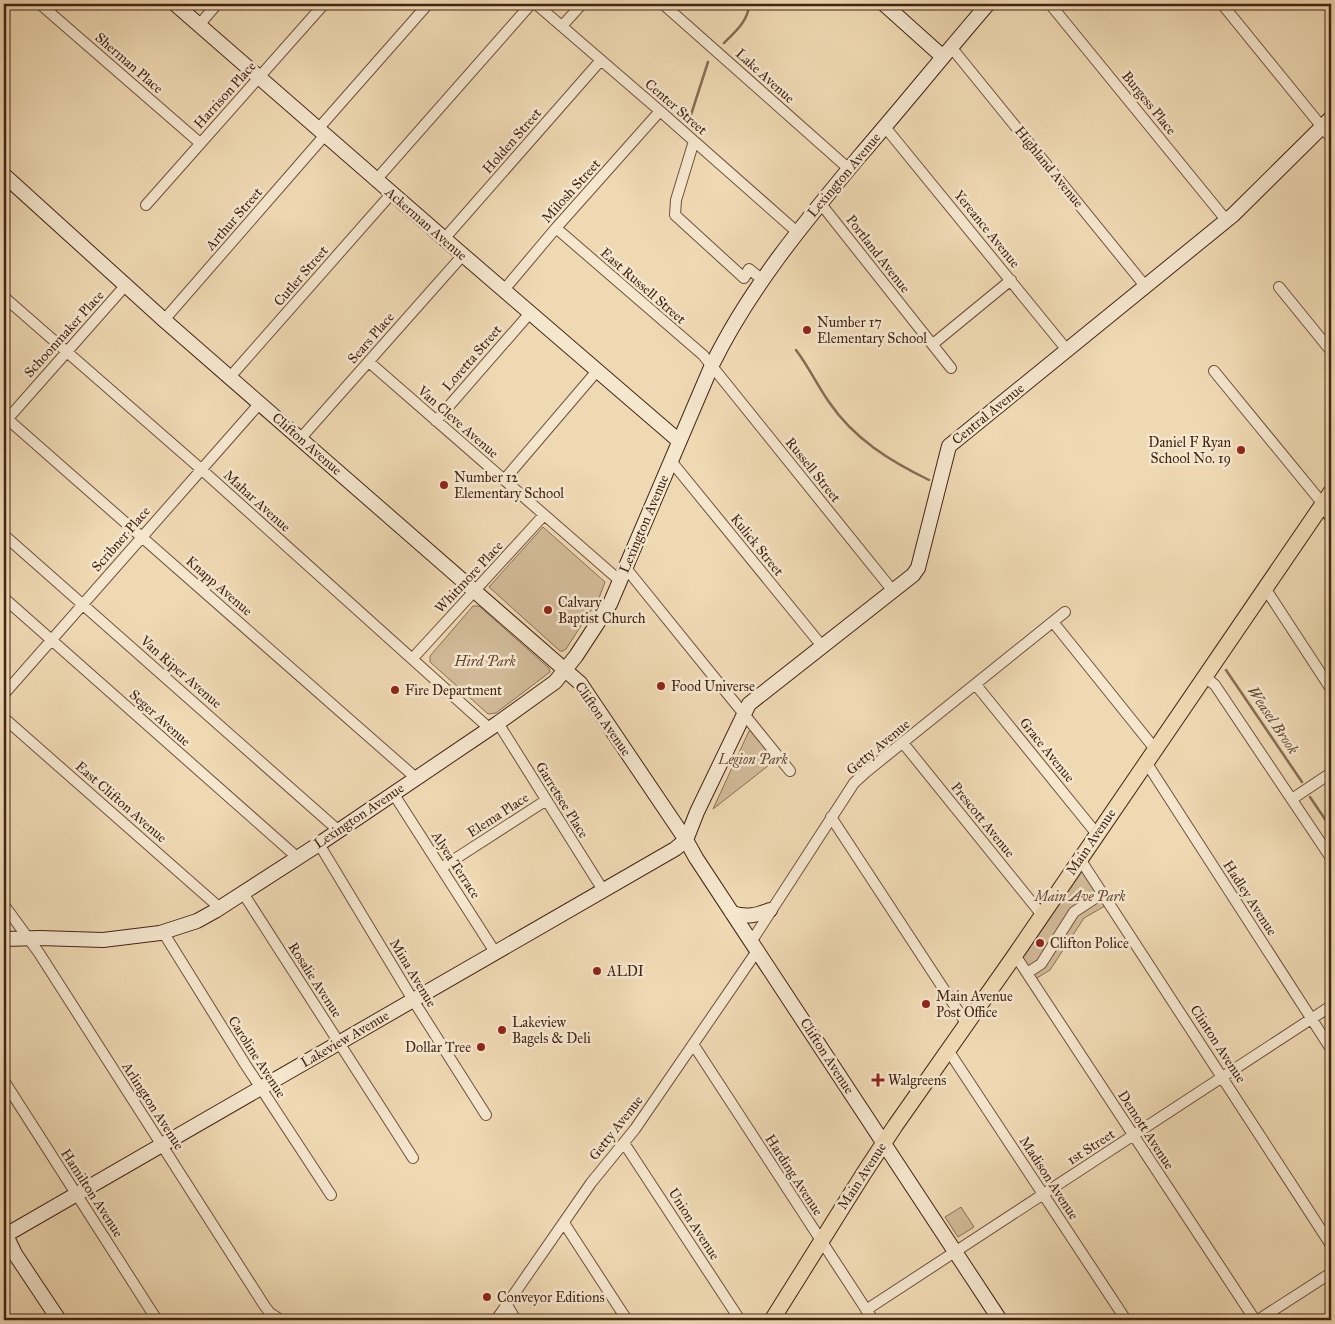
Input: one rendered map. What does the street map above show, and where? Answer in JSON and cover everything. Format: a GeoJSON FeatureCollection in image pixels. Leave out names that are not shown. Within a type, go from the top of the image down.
{"type":"FeatureCollection","features":[{"type":"Feature","properties":{"kind":"main road","name":"Ackerman Avenue"},"geometry":{"type":"LineString","coordinates":[[175,4],[679,442]]}},
{"type":"Feature","properties":{"kind":"main road","name":"Highland Avenue"},"geometry":{"type":"LineString","coordinates":[[884,4],[947,52]]}},
{"type":"Feature","properties":{"kind":"main road","name":"Lexington Avenue"},"geometry":{"type":"LineString","coordinates":[[4,939],[103,940],[163,932],[197,921],[298,858],[556,682],[610,604],[724,339],[797,232],[988,4]]}},
{"type":"Feature","properties":{"kind":"main road","name":"Central Avenue"},"geometry":{"type":"LineString","coordinates":[[686,840],[697,812],[744,714],[754,699],[913,576],[918,568],[949,446],[1227,221],[1328,128]]}},
{"type":"Feature","properties":{"kind":"main road","name":"Clifton Avenue"},"geometry":{"type":"LineString","coordinates":[[5,177],[125,286],[476,590],[580,683],[686,840],[754,947],[1000,1320]]}},
{"type":"Feature","properties":{"kind":"main road","name":"Main Avenue"},"geometry":{"type":"LineString","coordinates":[[772,1320],[884,1142],[1015,955],[1096,833],[1265,588],[1328,504]]}},
{"type":"Feature","properties":{"kind":"main road","name":"Lakeview Avenue"},"geometry":{"type":"LineString","coordinates":[[4,1234],[675,849],[686,840]]}},
{"type":"Feature","properties":{"kind":"main road"},"geometry":{"type":"LineString","coordinates":[[732,913],[750,916],[770,910]]}},
{"type":"Feature","properties":{"kind":"main road"},"geometry":{"type":"LineString","coordinates":[[4,1234],[59,1320]]}},
{"type":"Feature","properties":{"kind":"street","name":"Sherman Place"},"geometry":{"type":"LineString","coordinates":[[40,4],[200,144]]}},
{"type":"Feature","properties":{"kind":"street"},"geometry":{"type":"LineString","coordinates":[[199,25],[217,4]]}},
{"type":"Feature","properties":{"kind":"street","name":"Harrison Place"},"geometry":{"type":"LineString","coordinates":[[146,205],[324,4]]}},
{"type":"Feature","properties":{"kind":"street","name":"Arthur Street"},"geometry":{"type":"LineString","coordinates":[[164,320],[428,4]]}},
{"type":"Feature","properties":{"kind":"street"},"geometry":{"type":"LineString","coordinates":[[376,180],[531,4]]}},
{"type":"Feature","properties":{"kind":"street","name":"Center Street"},"geometry":{"type":"LineString","coordinates":[[536,4],[797,232]]}},
{"type":"Feature","properties":{"kind":"street"},"geometry":{"type":"LineString","coordinates":[[562,26],[582,4]]}},
{"type":"Feature","properties":{"kind":"street","name":"Lake Avenue"},"geometry":{"type":"LineString","coordinates":[[664,4],[849,169]]}},
{"type":"Feature","properties":{"kind":"street","name":"Burgess Place"},"geometry":{"type":"LineString","coordinates":[[1050,4],[1227,221]]}},
{"type":"Feature","properties":{"kind":"street"},"geometry":{"type":"LineString","coordinates":[[1222,4],[1328,128]]}},
{"type":"Feature","properties":{"kind":"street","name":"Highland Avenue"},"geometry":{"type":"LineString","coordinates":[[947,52],[1146,286]]}},
{"type":"Feature","properties":{"kind":"street","name":"Holden Street"},"geometry":{"type":"LineString","coordinates":[[444,239],[601,60]]}},
{"type":"Feature","properties":{"kind":"street","name":"Milosh Street"},"geometry":{"type":"LineString","coordinates":[[504,291],[556,228],[660,111]]}},
{"type":"Feature","properties":{"kind":"street","name":"Yereance Avenue"},"geometry":{"type":"LineString","coordinates":[[885,127],[1067,350]]}},
{"type":"Feature","properties":{"kind":"street"},"geometry":{"type":"LineString","coordinates":[[694,141],[676,200],[675,215],[744,278],[749,269],[764,280]]}},
{"type":"Feature","properties":{"kind":"street","name":"Cutler Street"},"geometry":{"type":"LineString","coordinates":[[230,377],[392,193]]}},
{"type":"Feature","properties":{"kind":"street","name":"Portland Avenue"},"geometry":{"type":"LineString","coordinates":[[821,204],[951,368]]}},
{"type":"Feature","properties":{"kind":"street","name":"East Russell Street"},"geometry":{"type":"LineString","coordinates":[[556,228],[712,365]]}},
{"type":"Feature","properties":{"kind":"street","name":"Sears Place"},"geometry":{"type":"LineString","coordinates":[[300,439],[463,255]]}},
{"type":"Feature","properties":{"kind":"street"},"geometry":{"type":"LineString","coordinates":[[932,344],[1011,280]]}},
{"type":"Feature","properties":{"kind":"street","name":"Schoonmaker Place"},"geometry":{"type":"LineString","coordinates":[[5,419],[125,286]]}},
{"type":"Feature","properties":{"kind":"street"},"geometry":{"type":"LineString","coordinates":[[1279,287],[1331,351]]}},
{"type":"Feature","properties":{"kind":"street","name":"Mahar Avenue"},"geometry":{"type":"LineString","coordinates":[[4,296],[413,658],[494,726]]}},
{"type":"Feature","properties":{"kind":"street","name":"Loretta Street"},"geometry":{"type":"LineString","coordinates":[[436,421],[530,313]]}},
{"type":"Feature","properties":{"kind":"street","name":"Van Cleve Avenue"},"geometry":{"type":"LineString","coordinates":[[369,362],[620,580]]}},
{"type":"Feature","properties":{"kind":"street","name":"Russell Street"},"geometry":{"type":"LineString","coordinates":[[712,365],[893,591]]}},
{"type":"Feature","properties":{"kind":"street"},"geometry":{"type":"LineString","coordinates":[[504,480],[597,371]]}},
{"type":"Feature","properties":{"kind":"street"},"geometry":{"type":"LineString","coordinates":[[1214,371],[1328,504]]}},
{"type":"Feature","properties":{"kind":"street","name":"Scribner Place"},"geometry":{"type":"LineString","coordinates":[[4,694],[260,403]]}},
{"type":"Feature","properties":{"kind":"street","name":"Knapp Avenue"},"geometry":{"type":"LineString","coordinates":[[5,419],[142,536],[416,778]]}},
{"type":"Feature","properties":{"kind":"street","name":"Kulick Street"},"geometry":{"type":"LineString","coordinates":[[671,461],[822,646]]}},
{"type":"Feature","properties":{"kind":"street","name":"Whitmore Place"},"geometry":{"type":"LineString","coordinates":[[413,658],[544,515]]}},
{"type":"Feature","properties":{"kind":"street","name":"Van Riper Avenue"},"geometry":{"type":"LineString","coordinates":[[4,535],[339,830]]}},
{"type":"Feature","properties":{"kind":"street"},"geometry":{"type":"LineString","coordinates":[[625,566],[790,771]]}},
{"type":"Feature","properties":{"kind":"street"},"geometry":{"type":"LineString","coordinates":[[1265,588],[1331,689]]}},
{"type":"Feature","properties":{"kind":"street","name":"Seger Avenue"},"geometry":{"type":"LineString","coordinates":[[4,598],[298,858]]}},
{"type":"Feature","properties":{"kind":"street","name":"Getty Avenue"},"geometry":{"type":"LineString","coordinates":[[496,1320],[693,1044],[754,947],[770,910],[854,783],[1065,612]]}},
{"type":"Feature","properties":{"kind":"street"},"geometry":{"type":"LineString","coordinates":[[1053,622],[1155,749]]}},
{"type":"Feature","properties":{"kind":"street"},"geometry":{"type":"LineString","coordinates":[[1205,677],[1215,684],[1331,858]]}},
{"type":"Feature","properties":{"kind":"street","name":"Grace Avenue"},"geometry":{"type":"LineString","coordinates":[[976,684],[1096,833]]}},
{"type":"Feature","properties":{"kind":"street","name":"East Clifton Avenue"},"geometry":{"type":"LineString","coordinates":[[4,718],[220,908]]}},
{"type":"Feature","properties":{"kind":"street","name":"Garretsee Place"},"geometry":{"type":"LineString","coordinates":[[494,726],[603,890]]}},
{"type":"Feature","properties":{"kind":"street","name":"Prescott Avenue"},"geometry":{"type":"LineString","coordinates":[[903,743],[1042,915]]}},
{"type":"Feature","properties":{"kind":"street","name":"Hadley Avenue"},"geometry":{"type":"LineString","coordinates":[[1146,762],[1331,1049]]}},
{"type":"Feature","properties":{"kind":"street"},"geometry":{"type":"LineString","coordinates":[[1292,799],[1331,773]]}},
{"type":"Feature","properties":{"kind":"street","name":"Alyea Terrace"},"geometry":{"type":"LineString","coordinates":[[394,793],[495,952]]}},
{"type":"Feature","properties":{"kind":"street","name":"Elema Place"},"geometry":{"type":"LineString","coordinates":[[442,868],[545,801]]}},
{"type":"Feature","properties":{"kind":"street"},"geometry":{"type":"LineString","coordinates":[[831,817],[966,1023]]}},
{"type":"Feature","properties":{"kind":"street","name":"Mina Avenue"},"geometry":{"type":"LineString","coordinates":[[319,844],[413,1000],[486,1115]]}},
{"type":"Feature","properties":{"kind":"street","name":"Clinton Avenue"},"geometry":{"type":"LineString","coordinates":[[1080,859],[1331,1245]]}},
{"type":"Feature","properties":{"kind":"street","name":"Rosalie Avenue"},"geometry":{"type":"LineString","coordinates":[[243,893],[413,1158]]}},
{"type":"Feature","properties":{"kind":"street"},"geometry":{"type":"LineString","coordinates":[[1027,973],[1041,964],[1074,912],[1103,893]]}},
{"type":"Feature","properties":{"kind":"street","name":"Arlington Avenue"},"geometry":{"type":"LineString","coordinates":[[4,905],[28,938],[264,1305],[270,1313],[282,1320]]}},
{"type":"Feature","properties":{"kind":"street","name":"Caroline Avenue"},"geometry":{"type":"LineString","coordinates":[[163,932],[260,1088],[331,1195]]}},
{"type":"Feature","properties":{"kind":"street","name":"Demott Avenue"},"geometry":{"type":"LineString","coordinates":[[1015,955],[1256,1320]]}},
{"type":"Feature","properties":{"kind":"street","name":"1st Street"},"geometry":{"type":"LineString","coordinates":[[866,1310],[1331,1006]]}},
{"type":"Feature","properties":{"kind":"street","name":"Harding Avenue"},"geometry":{"type":"LineString","coordinates":[[693,1044],[873,1320]]}},
{"type":"Feature","properties":{"kind":"street","name":"Madison Avenue"},"geometry":{"type":"LineString","coordinates":[[948,1050],[1126,1320]]}},
{"type":"Feature","properties":{"kind":"street","name":"Hamilton Avenue"},"geometry":{"type":"LineString","coordinates":[[4,1082],[157,1320]]}},
{"type":"Feature","properties":{"kind":"street","name":"Union Avenue"},"geometry":{"type":"LineString","coordinates":[[624,1143],[740,1320]]}},
{"type":"Feature","properties":{"kind":"street"},"geometry":{"type":"LineString","coordinates":[[564,1223],[627,1320]]}},
{"type":"Feature","properties":{"kind":"street"},"geometry":{"type":"LineString","coordinates":[[1256,1320],[1331,1273]]}},
{"type":"Feature","properties":{"kind":"street"},"geometry":{"type":"LineString","coordinates":[[506,1305],[516,1320]]}},
{"type":"Feature","properties":{"kind":"green space"},"geometry":{"type":"Polygon","coordinates":[[[543,527],[605,582],[599,598],[563,651],[560,651],[489,587],[543,527]]]}},
{"type":"Feature","properties":{"kind":"green space","name":"Hird Park"},"geometry":{"type":"Polygon","coordinates":[[[473,606],[479,606],[549,668],[550,672],[496,713],[488,714],[430,662],[430,656],[473,606]]]}},
{"type":"Feature","properties":{"kind":"green space","name":"Legion Park"},"geometry":{"type":"Polygon","coordinates":[[[749,731],[774,759],[773,762],[713,809],[749,731]]]}},
{"type":"Feature","properties":{"kind":"green space","name":"Main Ave Park"},"geometry":{"type":"Polygon","coordinates":[[[1080,859],[1110,903],[1084,918],[1050,970],[1032,981],[1015,955],[1080,859]]]}},
{"type":"Feature","properties":{"kind":"green space"},"geometry":{"type":"Polygon","coordinates":[[[961,1207],[974,1227],[958,1237],[945,1217],[961,1207]]]}},
{"type":"Feature","properties":{"kind":"waterway","name":"Weasel Brook"},"geometry":{"type":"LineString","coordinates":[[724,43],[744,20],[749,4]]}},
{"type":"Feature","properties":{"kind":"waterway","name":"Weasel Brook"},"geometry":{"type":"LineString","coordinates":[[689,121],[708,62]]}},
{"type":"Feature","properties":{"kind":"waterway","name":"Weasel Brook"},"geometry":{"type":"LineString","coordinates":[[796,350],[829,402],[861,438],[887,457],[929,480]]}},
{"type":"Feature","properties":{"kind":"waterway","name":"Weasel Brook"},"geometry":{"type":"LineString","coordinates":[[1226,670],[1302,782]]}},
{"type":"Feature","properties":{"kind":"waterway","name":"Weasel Brook"},"geometry":{"type":"LineString","coordinates":[[1310,797],[1331,828]]}},
{"type":"Feature","properties":{"kind":"place","name":"Number 17 Elementary School"},"geometry":{"type":"Point","coordinates":[807,330]}},
{"type":"Feature","properties":{"kind":"place","name":"Daniel F Ryan School No. 19"},"geometry":{"type":"Point","coordinates":[1241,450]}},
{"type":"Feature","properties":{"kind":"place","name":"Number 12 Elementary School"},"geometry":{"type":"Point","coordinates":[444,485]}},
{"type":"Feature","properties":{"kind":"place","name":"Calvary Baptist Church"},"geometry":{"type":"Point","coordinates":[548,610]}},
{"type":"Feature","properties":{"kind":"place","name":"Food Universe"},"geometry":{"type":"Point","coordinates":[661,686]}},
{"type":"Feature","properties":{"kind":"place","name":"Fire Department"},"geometry":{"type":"Point","coordinates":[395,690]}},
{"type":"Feature","properties":{"kind":"place","name":"Clifton Police"},"geometry":{"type":"Point","coordinates":[1040,943]}},
{"type":"Feature","properties":{"kind":"place","name":"ALDI"},"geometry":{"type":"Point","coordinates":[597,971]}},
{"type":"Feature","properties":{"kind":"place","name":"Main Avenue Post Office"},"geometry":{"type":"Point","coordinates":[926,1004]}},
{"type":"Feature","properties":{"kind":"place","name":"Lakeview Bagels & Deli"},"geometry":{"type":"Point","coordinates":[502,1030]}},
{"type":"Feature","properties":{"kind":"place","name":"Dollar Tree"},"geometry":{"type":"Point","coordinates":[481,1047]}},
{"type":"Feature","properties":{"kind":"place","name":"Walgreens"},"geometry":{"type":"Point","coordinates":[878,1080]}},
{"type":"Feature","properties":{"kind":"place","name":"Conveyor Editions"},"geometry":{"type":"Point","coordinates":[487,1297]}}]}
